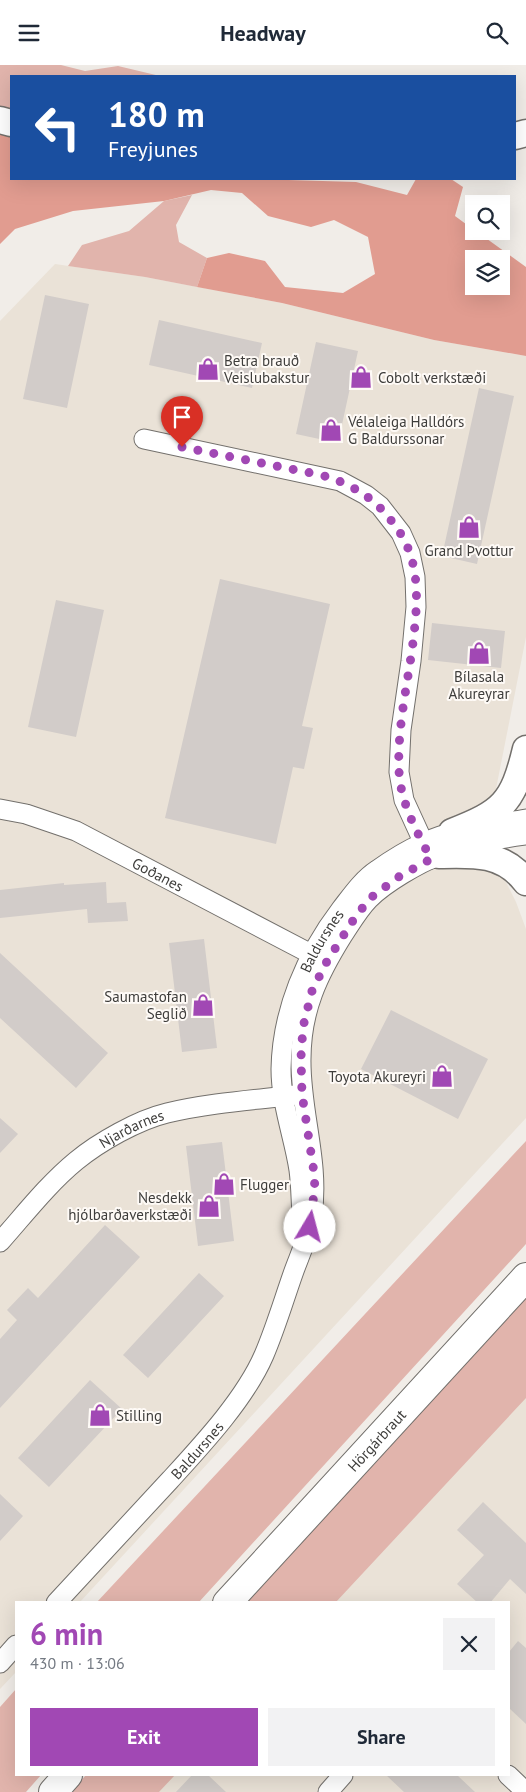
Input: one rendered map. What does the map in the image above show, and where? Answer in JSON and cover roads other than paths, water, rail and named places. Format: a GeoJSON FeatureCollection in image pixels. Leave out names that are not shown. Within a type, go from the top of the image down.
{"type":"FeatureCollection","features":[{"type":"Feature","properties":{"kind":"highway","name":"Hörgárbraut"},"geometry":{"type":"LineString","coordinates":[[229,1601],[526,1277]]}},
{"type":"Feature","properties":{"kind":"highway"},"geometry":{"type":"LineString","coordinates":[[53,1792],[67,1776]]}},
{"type":"Feature","properties":{"kind":"street"},"geometry":{"type":"LineString","coordinates":[[144,439],[340,481],[366,495],[380,506],[401,533],[410,553],[415,577],[416,607],[411,661],[401,730],[399,771],[404,800],[431,852],[480,855],[496,858],[521,875],[526,882]]}},
{"type":"Feature","properties":{"kind":"street"},"geometry":{"type":"LineString","coordinates":[[452,832],[481,820],[501,807],[519,777],[526,749]]}},
{"type":"Feature","properties":{"kind":"street","name":"Goðanes"},"geometry":{"type":"LineString","coordinates":[[0,809],[26,814],[76,831],[310,954]]}},
{"type":"Feature","properties":{"kind":"street","name":"Baldursnes"},"geometry":{"type":"LineString","coordinates":[[58,1601],[209,1437],[246,1387],[264,1357],[294,1271],[307,1241],[312,1214],[315,1179],[302,1094],[301,1057],[303,1027],[312,991],[326,963],[369,899],[431,852],[452,832],[526,819]]}},
{"type":"Feature","properties":{"kind":"street","name":"Baldursnes"},"geometry":{"type":"LineString","coordinates":[[294,1271],[303,1223],[299,1171],[283,1096],[281,1070],[284,1035],[292,999],[310,954],[325,929],[356,889],[376,870],[431,852],[526,835]]}},
{"type":"Feature","properties":{"kind":"street","name":"Njarðarnes"},"geometry":{"type":"LineString","coordinates":[[0,1242],[76,1161],[105,1141],[121,1133],[165,1113],[196,1107],[302,1094]]}},
{"type":"Feature","properties":{"kind":"street"},"geometry":{"type":"LineString","coordinates":[[328,1792],[342,1776]]}},
{"type":"Feature","properties":{"kind":"street"},"geometry":{"type":"LineString","coordinates":[[509,1776],[526,1792]]}},
{"type":"Feature","properties":{"kind":"place","name":"Betra brauð Veislubakstur"},"geometry":{"type":"Point","coordinates":[208,369]}},
{"type":"Feature","properties":{"kind":"place","name":"Cobolt verkstæði"},"geometry":{"type":"Point","coordinates":[361,377]}},
{"type":"Feature","properties":{"kind":"place","name":"Vélaleiga Halldórs G Baldurssonar"},"geometry":{"type":"Point","coordinates":[331,430]}},
{"type":"Feature","properties":{"kind":"place","name":"Grand Þvottur"},"geometry":{"type":"Point","coordinates":[469,527]}},
{"type":"Feature","properties":{"kind":"place","name":"Bílasala Akureyrar"},"geometry":{"type":"Point","coordinates":[479,653]}},
{"type":"Feature","properties":{"kind":"place","name":"Saumastofan Seglið"},"geometry":{"type":"Point","coordinates":[203,1005]}},
{"type":"Feature","properties":{"kind":"place","name":"Toyota Akureyri"},"geometry":{"type":"Point","coordinates":[442,1076]}},
{"type":"Feature","properties":{"kind":"place","name":"Flugger"},"geometry":{"type":"Point","coordinates":[224,1184]}},
{"type":"Feature","properties":{"kind":"place","name":"Nesdekk hjólbarðaverkstæði"},"geometry":{"type":"Point","coordinates":[209,1206]}},
{"type":"Feature","properties":{"kind":"place","name":"Stilling"},"geometry":{"type":"Point","coordinates":[100,1415]}}]}
